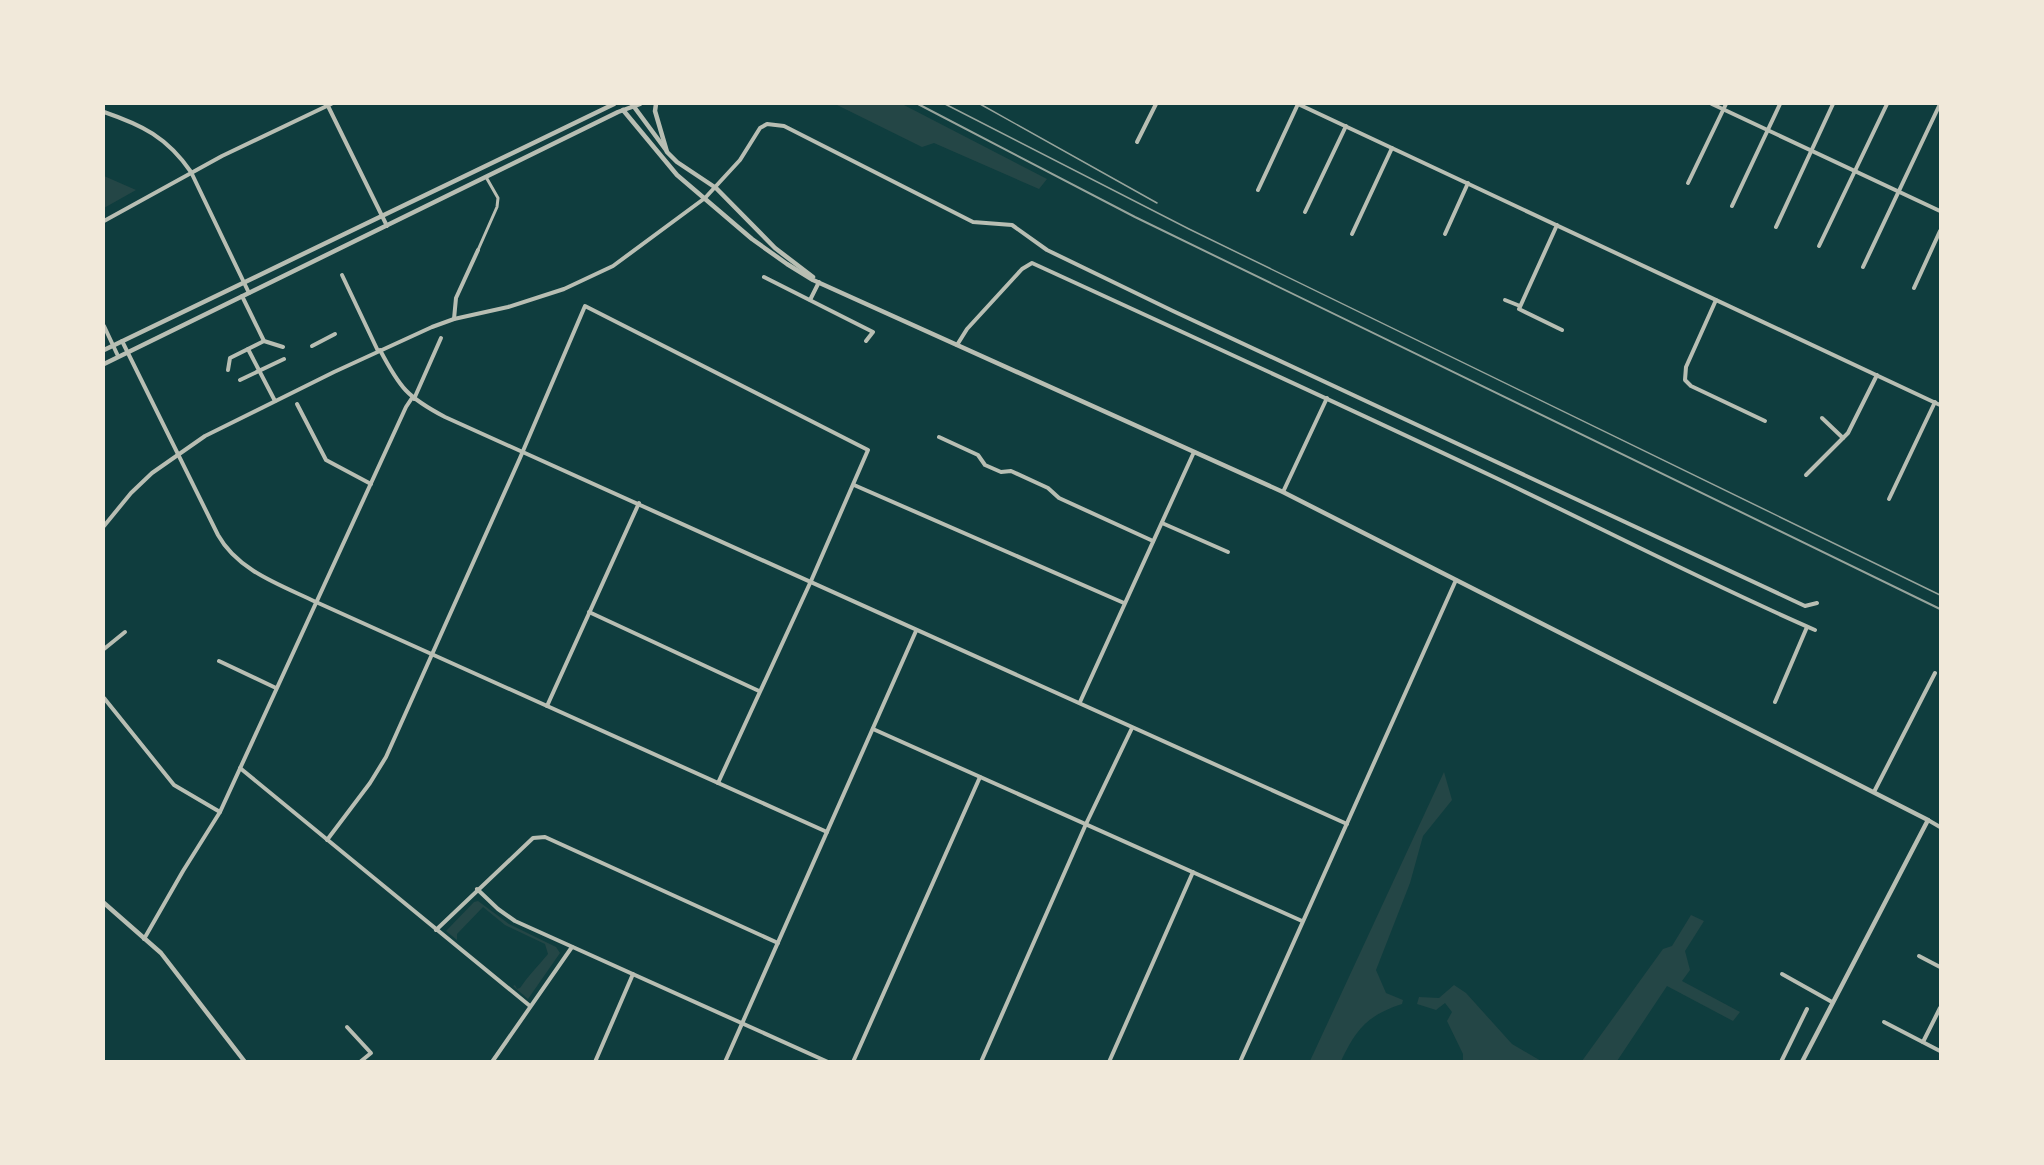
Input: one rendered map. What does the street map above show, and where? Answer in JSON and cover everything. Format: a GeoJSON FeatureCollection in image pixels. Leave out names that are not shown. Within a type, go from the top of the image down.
{"type":"FeatureCollection","features":[{"type":"Feature","properties":{"kind":"street"},"geometry":{"type":"LineString","coordinates":[[104,221],[191,172],[328,104],[387,226]]}},
{"type":"Feature","properties":{"kind":"street"},"geometry":{"type":"LineString","coordinates":[[104,350],[616,104],[677,175],[752,239],[787,264],[813,280],[819,281]]}},
{"type":"Feature","properties":{"kind":"street"},"geometry":{"type":"LineString","coordinates":[[104,364],[633,105],[640,104]]}},
{"type":"Feature","properties":{"kind":"street"},"geometry":{"type":"LineString","coordinates":[[656,104],[655,111],[667,152]]}},
{"type":"Feature","properties":{"kind":"street"},"geometry":{"type":"LineString","coordinates":[[1137,142],[1156,104]]}},
{"type":"Feature","properties":{"kind":"street"},"geometry":{"type":"LineString","coordinates":[[1258,190],[1298,104],[1941,405]]}},
{"type":"Feature","properties":{"kind":"street"},"geometry":{"type":"LineString","coordinates":[[1712,104],[1941,210]]}},
{"type":"Feature","properties":{"kind":"street"},"geometry":{"type":"LineString","coordinates":[[1688,183],[1726,104]]}},
{"type":"Feature","properties":{"kind":"street"},"geometry":{"type":"LineString","coordinates":[[1732,206],[1780,104]]}},
{"type":"Feature","properties":{"kind":"street"},"geometry":{"type":"LineString","coordinates":[[1776,226],[1833,104]]}},
{"type":"Feature","properties":{"kind":"street"},"geometry":{"type":"LineString","coordinates":[[1819,246],[1887,104]]}},
{"type":"Feature","properties":{"kind":"street"},"geometry":{"type":"LineString","coordinates":[[1863,267],[1941,104]]}},
{"type":"Feature","properties":{"kind":"street"},"geometry":{"type":"LineString","coordinates":[[633,105],[667,152],[677,162],[716,188],[775,248],[819,281],[1283,492],[1941,827]]}},
{"type":"Feature","properties":{"kind":"street"},"geometry":{"type":"LineString","coordinates":[[104,112],[136,123],[173,149],[191,172],[249,293]]}},
{"type":"Feature","properties":{"kind":"street"},"geometry":{"type":"LineString","coordinates":[[104,526],[138,486],[176,454],[205,436],[432,327],[564,289],[613,266],[705,198],[740,160],[760,128],[767,124],[776,124],[973,222],[1012,225],[1047,250],[1184,316],[1804,606],[1817,603]]}},
{"type":"Feature","properties":{"kind":"street"},"geometry":{"type":"LineString","coordinates":[[1305,212],[1346,126]]}},
{"type":"Feature","properties":{"kind":"street"},"geometry":{"type":"LineString","coordinates":[[1352,234],[1392,148]]}},
{"type":"Feature","properties":{"kind":"street"},"geometry":{"type":"LineString","coordinates":[[454,319],[456,298],[496,207],[498,198],[486,177]]}},
{"type":"Feature","properties":{"kind":"street"},"geometry":{"type":"LineString","coordinates":[[1445,234],[1468,183]]}},
{"type":"Feature","properties":{"kind":"street"},"geometry":{"type":"LineString","coordinates":[[1557,225],[1519,309],[1562,330]]}},
{"type":"Feature","properties":{"kind":"street"},"geometry":{"type":"LineString","coordinates":[[1914,288],[1941,231]]}},
{"type":"Feature","properties":{"kind":"street"},"geometry":{"type":"LineString","coordinates":[[956,345],[967,329],[1022,269],[1032,263],[1327,398],[1513,486],[1705,581],[1815,630]]}},
{"type":"Feature","properties":{"kind":"street"},"geometry":{"type":"LineString","coordinates":[[342,275],[395,379],[413,399],[445,417],[1347,824]]}},
{"type":"Feature","properties":{"kind":"street"},"geometry":{"type":"LineString","coordinates":[[764,276],[873,332],[866,341]]}},
{"type":"Feature","properties":{"kind":"street"},"geometry":{"type":"LineString","coordinates":[[810,300],[819,281]]}},
{"type":"Feature","properties":{"kind":"street"},"geometry":{"type":"LineString","coordinates":[[242,296],[264,341]]}},
{"type":"Feature","properties":{"kind":"street"},"geometry":{"type":"LineString","coordinates":[[1505,300],[1520,306]]}},
{"type":"Feature","properties":{"kind":"street"},"geometry":{"type":"LineString","coordinates":[[1716,300],[1686,367],[1685,380],[1691,386],[1765,421]]}},
{"type":"Feature","properties":{"kind":"street"},"geometry":{"type":"LineString","coordinates":[[327,840],[377,773],[523,452],[585,306],[867,448],[868,452],[854,485],[718,783]]}},
{"type":"Feature","properties":{"kind":"street"},"geometry":{"type":"LineString","coordinates":[[104,326],[118,357]]}},
{"type":"Feature","properties":{"kind":"street"},"geometry":{"type":"LineString","coordinates":[[312,346],[334,334]]}},
{"type":"Feature","properties":{"kind":"street"},"geometry":{"type":"LineString","coordinates":[[144,939],[220,812],[441,338]]}},
{"type":"Feature","properties":{"kind":"street"},"geometry":{"type":"LineString","coordinates":[[122,341],[218,535],[233,555],[256,572],[316,602],[827,832]]}},
{"type":"Feature","properties":{"kind":"street"},"geometry":{"type":"LineString","coordinates":[[228,370],[230,358],[264,341],[283,347]]}},
{"type":"Feature","properties":{"kind":"street"},"geometry":{"type":"LineString","coordinates":[[248,349],[275,401]]}},
{"type":"Feature","properties":{"kind":"street"},"geometry":{"type":"LineString","coordinates":[[240,380],[284,359]]}},
{"type":"Feature","properties":{"kind":"street"},"geometry":{"type":"LineString","coordinates":[[1806,475],[1848,433],[1877,375]]}},
{"type":"Feature","properties":{"kind":"street"},"geometry":{"type":"LineString","coordinates":[[1283,492],[1327,398]]}},
{"type":"Feature","properties":{"kind":"street"},"geometry":{"type":"LineString","coordinates":[[1889,500],[1935,402]]}},
{"type":"Feature","properties":{"kind":"street"},"geometry":{"type":"LineString","coordinates":[[297,404],[326,460],[371,484]]}},
{"type":"Feature","properties":{"kind":"street"},"geometry":{"type":"LineString","coordinates":[[1822,418],[1843,438]]}},
{"type":"Feature","properties":{"kind":"street"},"geometry":{"type":"LineString","coordinates":[[939,437],[978,455],[985,465],[1000,472],[1011,471],[1048,488],[1059,498],[1153,541]]}},
{"type":"Feature","properties":{"kind":"street"},"geometry":{"type":"LineString","coordinates":[[1080,702],[1194,452]]}},
{"type":"Feature","properties":{"kind":"street"},"geometry":{"type":"LineString","coordinates":[[854,485],[1124,603]]}},
{"type":"Feature","properties":{"kind":"street"},"geometry":{"type":"LineString","coordinates":[[547,706],[639,503]]}},
{"type":"Feature","properties":{"kind":"street"},"geometry":{"type":"LineString","coordinates":[[1162,523],[1228,552]]}},
{"type":"Feature","properties":{"kind":"street"},"geometry":{"type":"LineString","coordinates":[[1240,1062],[1456,580]]}},
{"type":"Feature","properties":{"kind":"street"},"geometry":{"type":"LineString","coordinates":[[590,612],[759,691]]}},
{"type":"Feature","properties":{"kind":"street"},"geometry":{"type":"LineString","coordinates":[[1775,702],[1807,627]]}},
{"type":"Feature","properties":{"kind":"street"},"geometry":{"type":"LineString","coordinates":[[726,1062],[916,631]]}},
{"type":"Feature","properties":{"kind":"street"},"geometry":{"type":"LineString","coordinates":[[104,649],[125,632]]}},
{"type":"Feature","properties":{"kind":"street"},"geometry":{"type":"LineString","coordinates":[[219,661],[276,688]]}},
{"type":"Feature","properties":{"kind":"street"},"geometry":{"type":"LineString","coordinates":[[1874,793],[1935,673]]}},
{"type":"Feature","properties":{"kind":"street"},"geometry":{"type":"LineString","coordinates":[[104,698],[174,785],[220,812]]}},
{"type":"Feature","properties":{"kind":"street"},"geometry":{"type":"LineString","coordinates":[[981,1062],[1086,824],[1132,728]]}},
{"type":"Feature","properties":{"kind":"street"},"geometry":{"type":"LineString","coordinates":[[873,729],[1302,921]]}},
{"type":"Feature","properties":{"kind":"street"},"geometry":{"type":"LineString","coordinates":[[240,768],[530,1006]]}},
{"type":"Feature","properties":{"kind":"street"},"geometry":{"type":"LineString","coordinates":[[853,1062],[980,777]]}},
{"type":"Feature","properties":{"kind":"street"},"geometry":{"type":"LineString","coordinates":[[1802,1062],[1928,820]]}},
{"type":"Feature","properties":{"kind":"street"},"geometry":{"type":"LineString","coordinates":[[436,930],[533,838],[544,837],[778,943]]}},
{"type":"Feature","properties":{"kind":"street"},"geometry":{"type":"LineString","coordinates":[[1109,1062],[1193,872]]}},
{"type":"Feature","properties":{"kind":"street"},"geometry":{"type":"LineString","coordinates":[[477,890],[515,921],[825,1061]]}},
{"type":"Feature","properties":{"kind":"street"},"geometry":{"type":"LineString","coordinates":[[104,903],[161,953],[245,1062]]}},
{"type":"Feature","properties":{"kind":"street"},"geometry":{"type":"LineString","coordinates":[[492,1062],[572,947]]}},
{"type":"Feature","properties":{"kind":"street"},"geometry":{"type":"LineString","coordinates":[[1919,956],[1941,968]]}},
{"type":"Feature","properties":{"kind":"street"},"geometry":{"type":"LineString","coordinates":[[595,1062],[633,974]]}},
{"type":"Feature","properties":{"kind":"street"},"geometry":{"type":"LineString","coordinates":[[1782,974],[1832,1002]]}},
{"type":"Feature","properties":{"kind":"street"},"geometry":{"type":"LineString","coordinates":[[1923,1042],[1941,1008]]}},
{"type":"Feature","properties":{"kind":"street"},"geometry":{"type":"LineString","coordinates":[[1781,1062],[1807,1009]]}},
{"type":"Feature","properties":{"kind":"street"},"geometry":{"type":"LineString","coordinates":[[1884,1022],[1941,1051]]}},
{"type":"Feature","properties":{"kind":"street"},"geometry":{"type":"LineString","coordinates":[[346,1027],[371,1053],[360,1062]]}},
{"type":"Feature","properties":{"kind":"shaded area"},"geometry":{"type":"Polygon","coordinates":[[[835,104],[902,104],[1047,179],[1039,189],[934,143],[922,147],[835,104]]]}},
{"type":"Feature","properties":{"kind":"shaded area"},"geometry":{"type":"Polygon","coordinates":[[[104,176],[136,190],[104,208],[104,176]]]}},
{"type":"Feature","properties":{"kind":"shaded area"},"geometry":{"type":"Polygon","coordinates":[[[1444,772],[1452,800],[1423,836],[1410,883],[1376,970],[1386,993],[1403,1000],[1402,1004],[1380,1013],[1364,1025],[1352,1040],[1341,1061],[1310,1061],[1444,772]]]}},
{"type":"Feature","properties":{"kind":"shaded area"},"geometry":{"type":"Polygon","coordinates":[[[478,901],[509,924],[556,947],[560,953],[528,999],[513,986],[520,988],[548,954],[545,944],[505,925],[483,907],[457,934],[457,940],[446,931],[474,902],[478,901]]]}},
{"type":"Feature","properties":{"kind":"shaded area"},"geometry":{"type":"Polygon","coordinates":[[[1691,915],[1704,921],[1685,951],[1690,970],[1682,981],[1740,1012],[1733,1021],[1667,986],[1617,1061],[1582,1061],[1663,949],[1672,946],[1691,915]]]}},
{"type":"Feature","properties":{"kind":"shaded area"},"geometry":{"type":"Polygon","coordinates":[[[1454,985],[1466,993],[1512,1044],[1541,1061],[1463,1061],[1463,1054],[1447,1021],[1452,1012],[1445,1003],[1436,1010],[1417,1004],[1419,997],[1439,998],[1454,985]]]}},
{"type":"Feature","properties":{"kind":"tram line"},"geometry":{"type":"LineString","coordinates":[[945,104],[1189,229],[1940,595]]}},
{"type":"Feature","properties":{"kind":"tram line"},"geometry":{"type":"LineString","coordinates":[[980,104],[1157,203]]}},
{"type":"Feature","properties":{"kind":"railway"},"geometry":{"type":"LineString","coordinates":[[918,104],[1135,217],[1940,609]]}}]}
